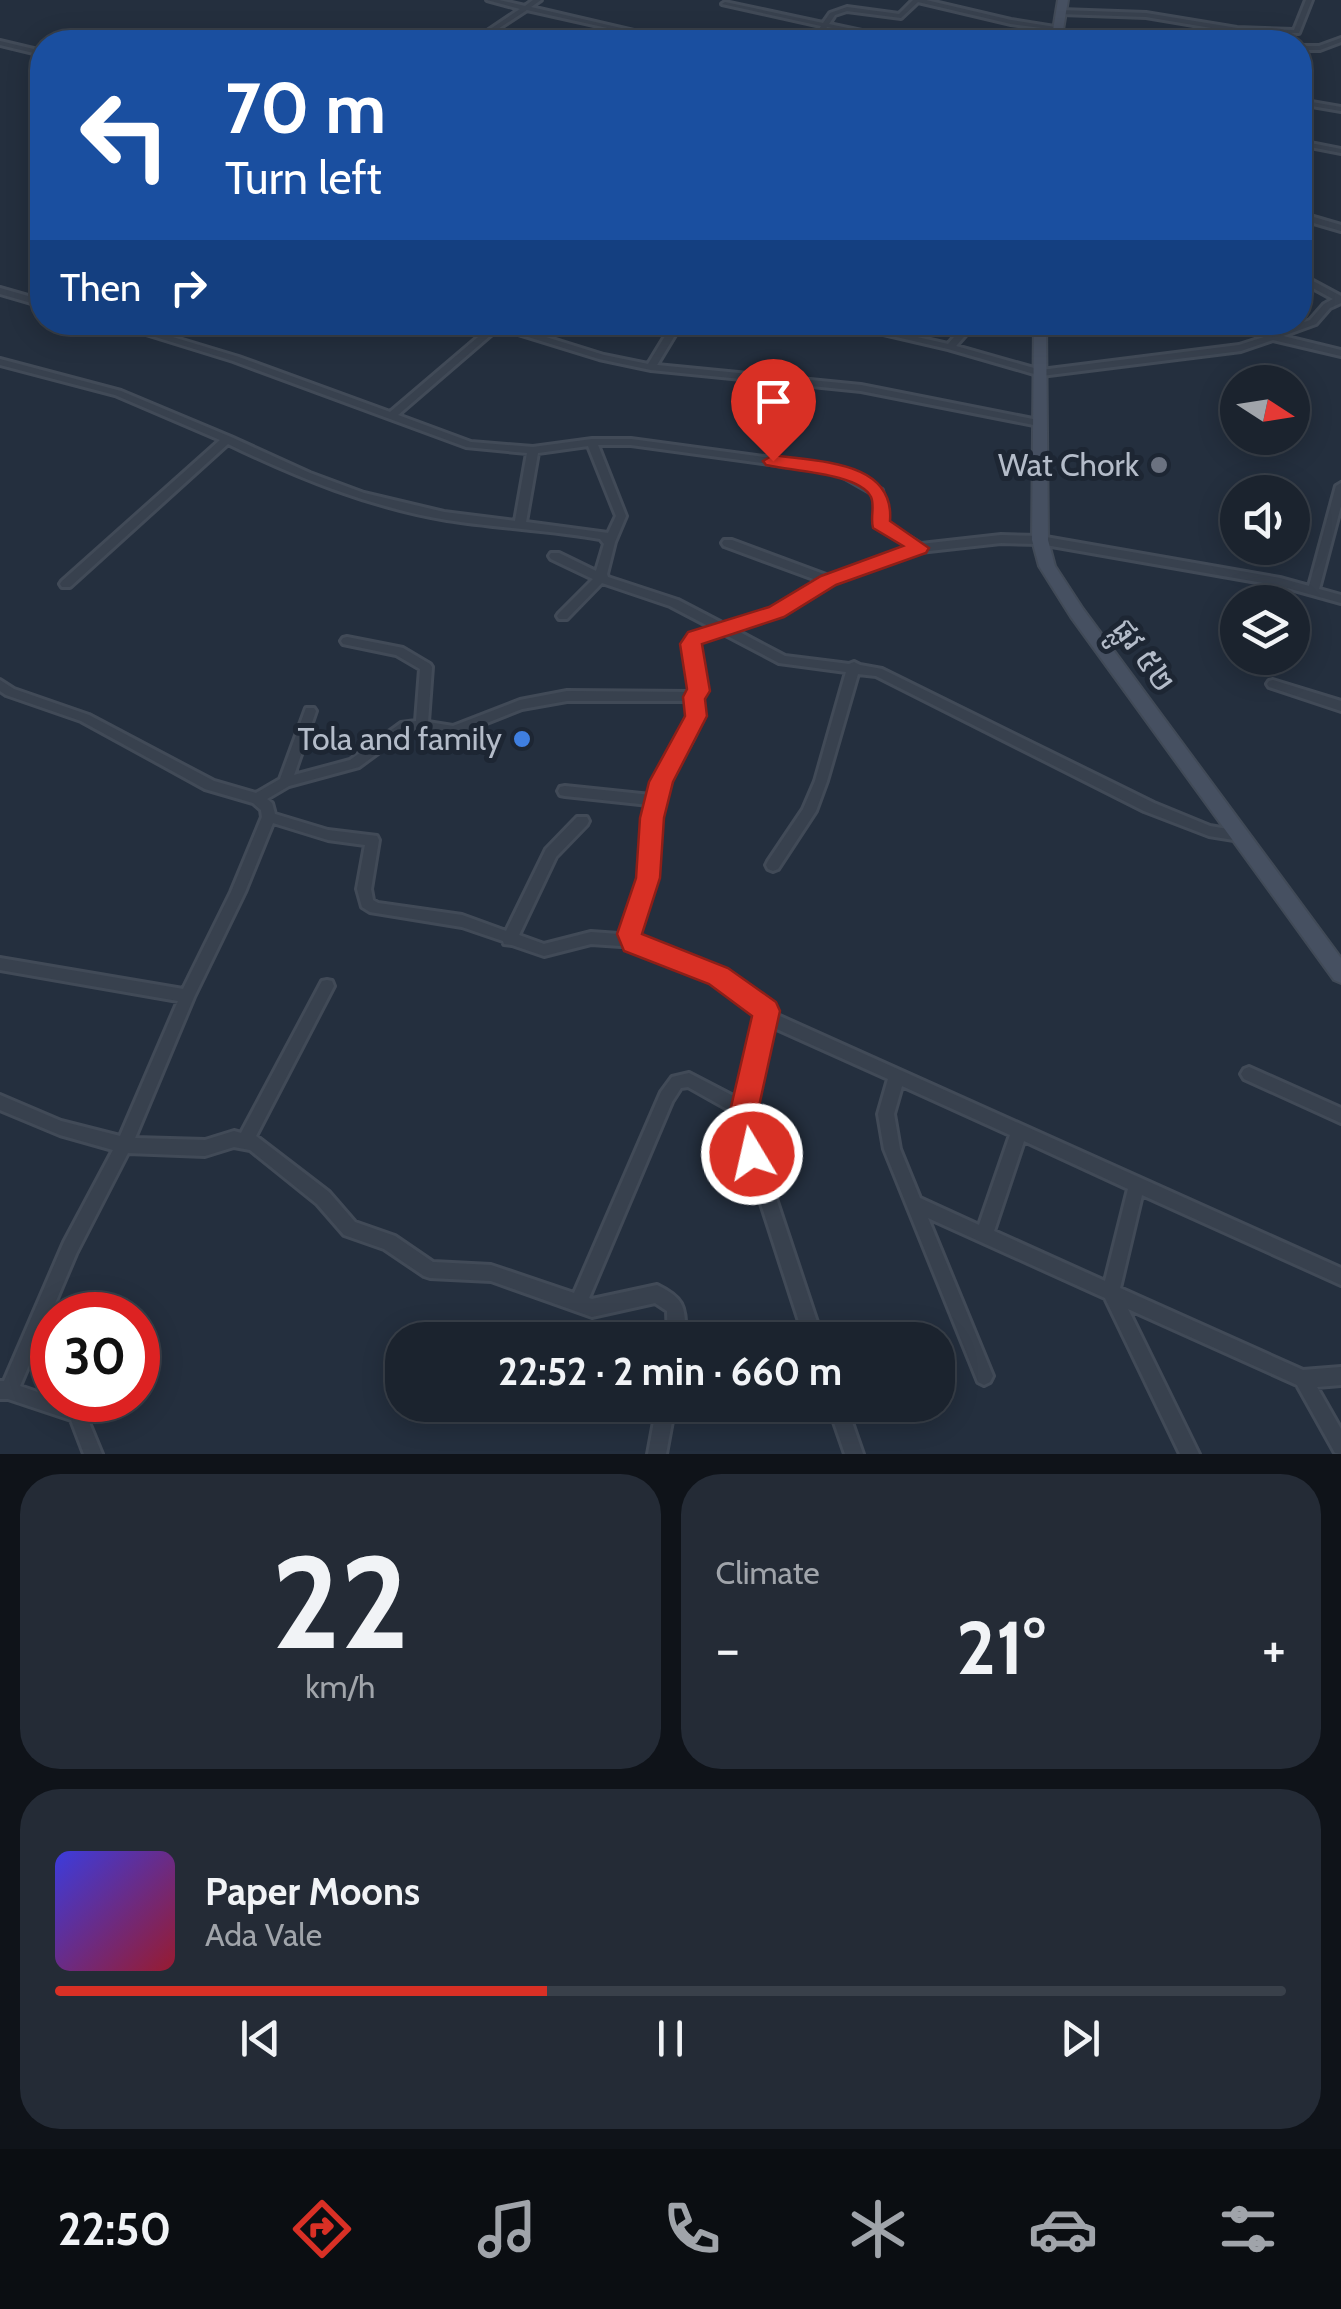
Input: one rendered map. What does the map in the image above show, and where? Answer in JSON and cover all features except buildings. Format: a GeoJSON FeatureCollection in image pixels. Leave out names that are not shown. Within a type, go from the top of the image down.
{"type":"FeatureCollection","features":[{"type":"Feature","properties":{"kind":"street"},"geometry":{"type":"LineString","coordinates":[[490,0],[624,30]]}},
{"type":"Feature","properties":{"kind":"street"},"geometry":{"type":"LineString","coordinates":[[492,30],[538,0]]}},
{"type":"Feature","properties":{"kind":"street"},"geometry":{"type":"LineString","coordinates":[[822,30],[832,14],[855,0]]}},
{"type":"Feature","properties":{"kind":"street"},"geometry":{"type":"LineString","coordinates":[[845,9],[901,16],[916,0],[1010,22],[1058,28],[1063,0]]}},
{"type":"Feature","properties":{"kind":"street"},"geometry":{"type":"LineString","coordinates":[[1298,30],[1309,0]]}},
{"type":"Feature","properties":{"kind":"street"},"geometry":{"type":"LineString","coordinates":[[725,4],[848,30]]}},
{"type":"Feature","properties":{"kind":"street"},"geometry":{"type":"LineString","coordinates":[[1061,12],[1146,15],[1237,30]]}},
{"type":"Feature","properties":{"kind":"street"},"geometry":{"type":"LineString","coordinates":[[1312,48],[1341,40]]}},
{"type":"Feature","properties":{"kind":"street"},"geometry":{"type":"LineString","coordinates":[[0,43],[30,50]]}},
{"type":"Feature","properties":{"kind":"street"},"geometry":{"type":"LineString","coordinates":[[1312,104],[1341,109]]}},
{"type":"Feature","properties":{"kind":"street"},"geometry":{"type":"LineString","coordinates":[[1312,145],[1341,151]]}},
{"type":"Feature","properties":{"kind":"street"},"geometry":{"type":"LineString","coordinates":[[1312,220],[1341,228]]}},
{"type":"Feature","properties":{"kind":"street"},"geometry":{"type":"LineString","coordinates":[[1312,284],[1340,299],[1312,322]]}},
{"type":"Feature","properties":{"kind":"street"},"geometry":{"type":"LineString","coordinates":[[0,291],[30,300]]}},
{"type":"Feature","properties":{"kind":"street"},"geometry":{"type":"LineString","coordinates":[[155,335],[236,359],[470,445],[533,450],[592,442],[681,448],[844,472],[878,492],[883,526],[919,548]]}},
{"type":"Feature","properties":{"kind":"street"},"geometry":{"type":"LineString","coordinates":[[391,416],[483,335]]}},
{"type":"Feature","properties":{"kind":"street"},"geometry":{"type":"LineString","coordinates":[[531,335],[651,367],[766,382],[861,388],[1039,422]]}},
{"type":"Feature","properties":{"kind":"street"},"geometry":{"type":"LineString","coordinates":[[651,367],[670,335]]}},
{"type":"Feature","properties":{"kind":"street"},"geometry":{"type":"LineString","coordinates":[[895,335],[1040,373],[1195,356],[1241,348],[1273,335]]}},
{"type":"Feature","properties":{"kind":"street"},"geometry":{"type":"LineString","coordinates":[[950,347],[961,335]]}},
{"type":"Feature","properties":{"kind":"street","name":"ផ្លូវ ៥២"},"geometry":{"type":"LineString","coordinates":[[1040,335],[1040,540],[1047,566],[1240,836],[1335,956],[1341,974]]}},
{"type":"Feature","properties":{"kind":"street"},"geometry":{"type":"LineString","coordinates":[[1270,336],[1341,353]]}},
{"type":"Feature","properties":{"kind":"street"},"geometry":{"type":"LineString","coordinates":[[0,362],[118,392],[291,470],[380,502],[449,517],[600,536],[610,541]]}},
{"type":"Feature","properties":{"kind":"street"},"geometry":{"type":"LineString","coordinates":[[66,584],[228,439]]}},
{"type":"Feature","properties":{"kind":"street"},"geometry":{"type":"LineString","coordinates":[[562,616],[601,578],[610,541],[622,516],[592,442]]}},
{"type":"Feature","properties":{"kind":"street"},"geometry":{"type":"LineString","coordinates":[[520,523],[533,450]]}},
{"type":"Feature","properties":{"kind":"street"},"geometry":{"type":"LineString","coordinates":[[1313,591],[1341,486]]}},
{"type":"Feature","properties":{"kind":"street"},"geometry":{"type":"LineString","coordinates":[[694,697],[699,691],[692,640],[776,612],[828,580],[919,548],[1001,539],[1040,540],[1125,552],[1341,598]]}},
{"type":"Feature","properties":{"kind":"street"},"geometry":{"type":"LineString","coordinates":[[728,543],[828,580]]}},
{"type":"Feature","properties":{"kind":"street"},"geometry":{"type":"LineString","coordinates":[[556,556],[601,578],[674,603],[783,660],[854,666],[904,684],[1149,807],[1209,832],[1240,836]]}},
{"type":"Feature","properties":{"kind":"street"},"geometry":{"type":"LineString","coordinates":[[348,641],[399,651],[426,667],[422,725]]}},
{"type":"Feature","properties":{"kind":"street"},"geometry":{"type":"LineString","coordinates":[[773,865],[809,811],[854,666]]}},
{"type":"Feature","properties":{"kind":"street"},"geometry":{"type":"LineString","coordinates":[[0,684],[10,692],[85,718],[210,784],[257,799],[267,806],[270,817],[187,996],[124,1145],[70,1248],[4,1390],[77,1414],[93,1454]]}},
{"type":"Feature","properties":{"kind":"street"},"geometry":{"type":"LineString","coordinates":[[1273,684],[1341,706]]}},
{"type":"Feature","properties":{"kind":"street"},"geometry":{"type":"LineString","coordinates":[[257,799],[285,782],[354,764],[406,726],[454,732],[520,705],[567,696],[694,697]]}},
{"type":"Feature","properties":{"kind":"street"},"geometry":{"type":"LineString","coordinates":[[694,697],[694,725],[666,771],[656,801],[648,878],[630,934],[633,943],[718,976],[762,1004],[767,1017],[742,1120],[808,1322]]}},
{"type":"Feature","properties":{"kind":"street"},"geometry":{"type":"LineString","coordinates":[[285,782],[310,711]]}},
{"type":"Feature","properties":{"kind":"street"},"geometry":{"type":"LineString","coordinates":[[565,791],[656,801]]}},
{"type":"Feature","properties":{"kind":"street"},"geometry":{"type":"LineString","coordinates":[[270,817],[328,834],[372,840],[364,889],[367,903],[375,908],[462,921],[544,950],[591,938],[621,940],[630,934]]}},
{"type":"Feature","properties":{"kind":"street"},"geometry":{"type":"LineString","coordinates":[[509,940],[552,853],[582,822]]}},
{"type":"Feature","properties":{"kind":"street"},"geometry":{"type":"LineString","coordinates":[[0,964],[187,996]]}},
{"type":"Feature","properties":{"kind":"street"},"geometry":{"type":"LineString","coordinates":[[245,1141],[327,986]]}},
{"type":"Feature","properties":{"kind":"street"},"geometry":{"type":"LineString","coordinates":[[767,1017],[1341,1276]]}},
{"type":"Feature","properties":{"kind":"street"},"geometry":{"type":"LineString","coordinates":[[1249,1074],[1341,1116]]}},
{"type":"Feature","properties":{"kind":"street"},"geometry":{"type":"LineString","coordinates":[[897,1076],[886,1124],[892,1149],[984,1376]]}},
{"type":"Feature","properties":{"kind":"street"},"geometry":{"type":"LineString","coordinates":[[578,1304],[666,1097],[677,1082],[688,1080],[744,1110]]}},
{"type":"Feature","properties":{"kind":"street"},"geometry":{"type":"LineString","coordinates":[[0,1102],[60,1128],[124,1145],[206,1148],[234,1138],[245,1141],[272,1154],[293,1178],[323,1198],[350,1230],[388,1242],[430,1270],[491,1273],[595,1308],[657,1294],[674,1307],[675,1322]]}},
{"type":"Feature","properties":{"kind":"street"},"geometry":{"type":"LineString","coordinates":[[984,1235],[1019,1131]]}},
{"type":"Feature","properties":{"kind":"street"},"geometry":{"type":"LineString","coordinates":[[1137,1184],[1111,1292],[1190,1454]]}},
{"type":"Feature","properties":{"kind":"street"},"geometry":{"type":"LineString","coordinates":[[915,1204],[1303,1379],[1341,1376]]}},
{"type":"Feature","properties":{"kind":"street"},"geometry":{"type":"LineString","coordinates":[[1303,1379],[1341,1448]]}},
{"type":"Feature","properties":{"kind":"street"},"geometry":{"type":"LineString","coordinates":[[657,1454],[663,1422]]}},
{"type":"Feature","properties":{"kind":"street"},"geometry":{"type":"LineString","coordinates":[[842,1422],[852,1454]]}},
{"type":"Feature","properties":{"kind":"place","name":"Wat Chork"},"geometry":{"type":"Point","coordinates":[1159,465]}},
{"type":"Feature","properties":{"kind":"place","name":"Tola and family"},"geometry":{"type":"Point","coordinates":[522,739]}},
{"type":"Feature","properties":{"kind":"route"},"geometry":{"type":"LineString","coordinates":[[752,1154],[742,1120],[766,1011],[762,1004],[710,971],[633,943],[630,934],[648,878],[652,818],[661,782],[696,716],[694,697],[699,691],[692,640],[776,612],[828,580],[919,548],[880,523],[882,500],[875,488],[844,472],[773,461]]}}]}
